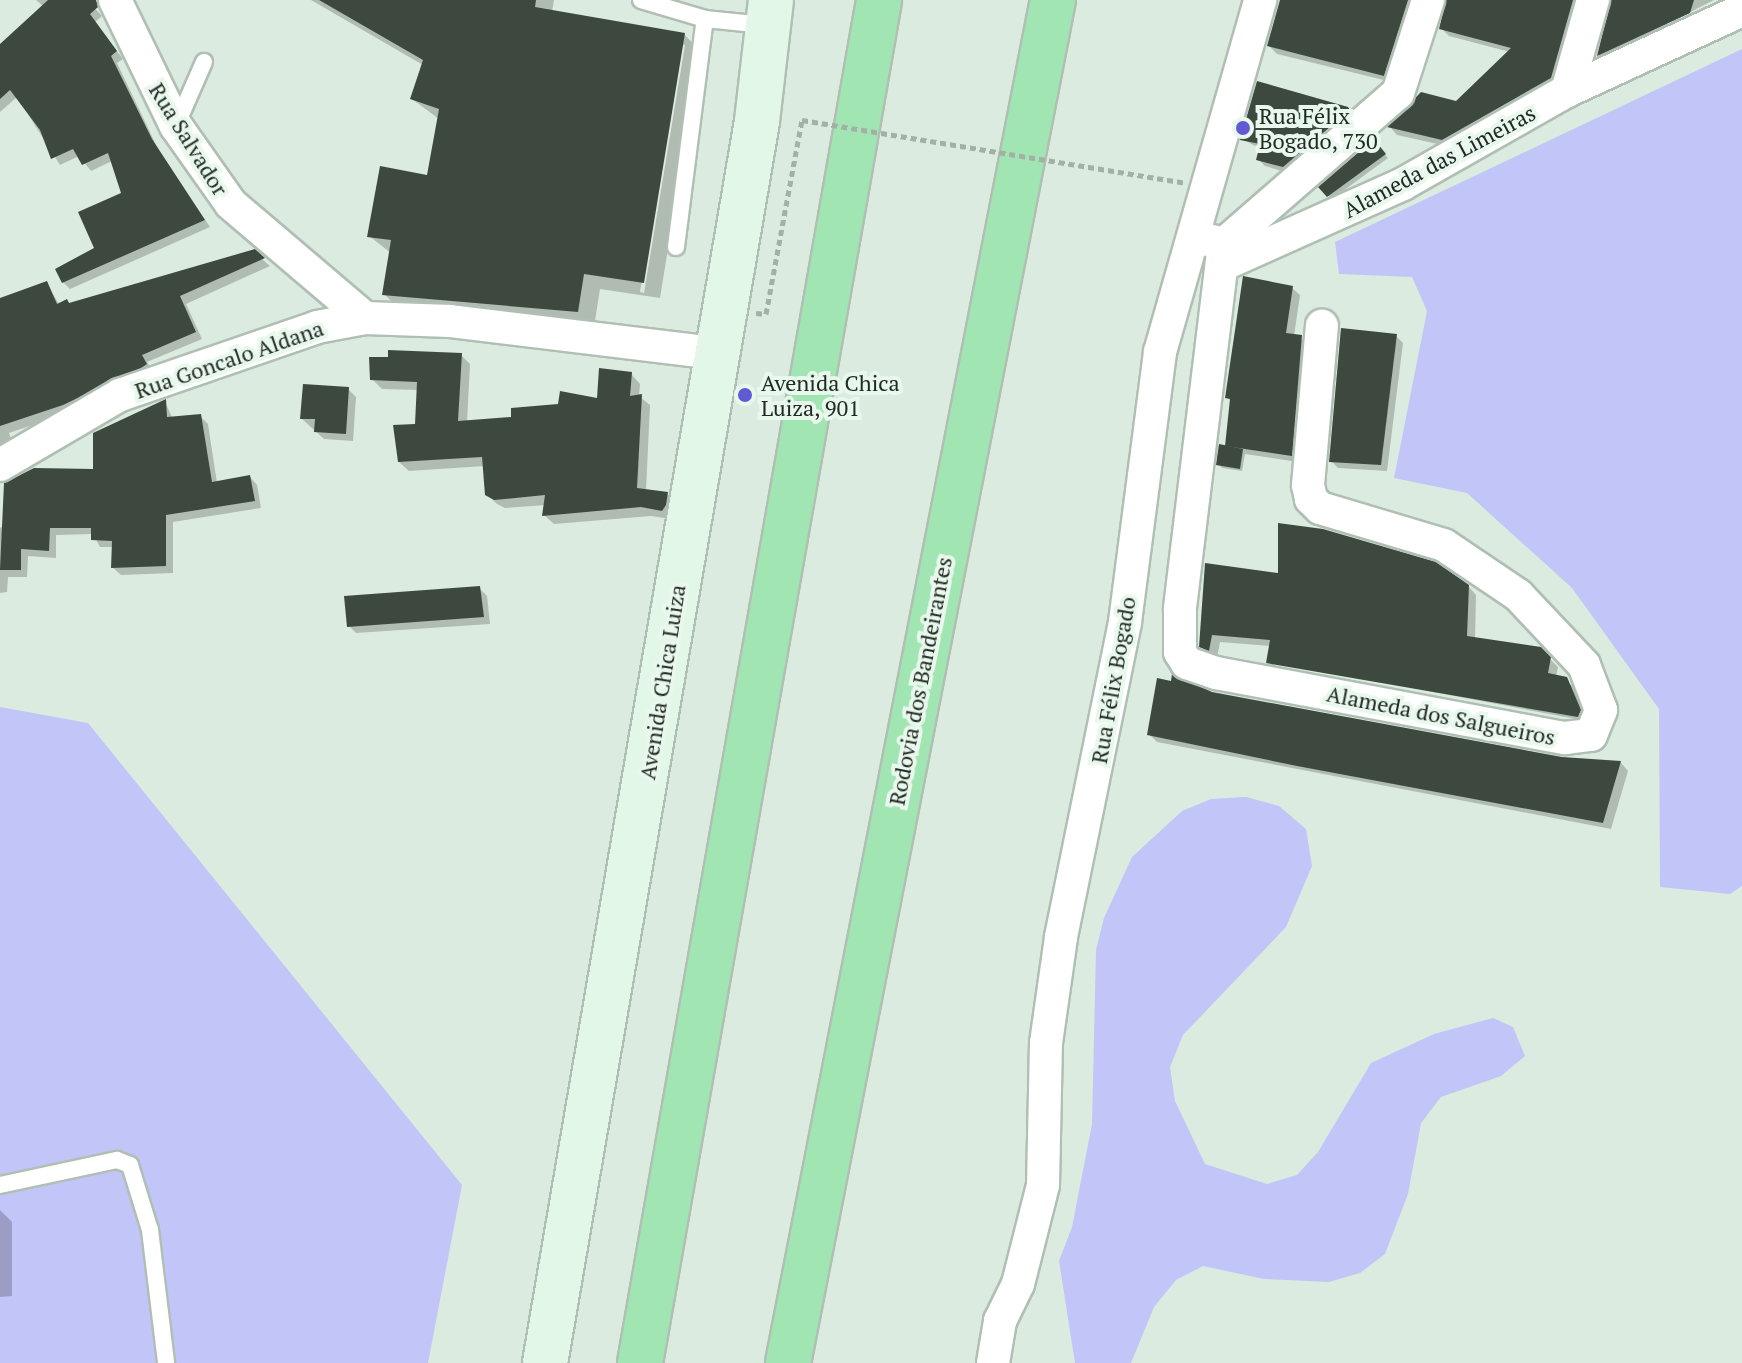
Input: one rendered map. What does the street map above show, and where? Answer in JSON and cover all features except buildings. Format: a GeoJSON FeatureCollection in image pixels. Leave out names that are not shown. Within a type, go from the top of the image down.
{"type":"FeatureCollection","features":[{"type":"Feature","properties":{"kind":"highway"},"geometry":{"type":"LineString","coordinates":[[640,1363],[879,0]]}},
{"type":"Feature","properties":{"kind":"highway","name":"Rodovia dos Bandeirantes"},"geometry":{"type":"LineString","coordinates":[[788,1363],[1053,0]]}},
{"type":"Feature","properties":{"kind":"main road","name":"Avenida Chica Luiza"},"geometry":{"type":"LineString","coordinates":[[545,1363],[632,873],[771,13]]}},
{"type":"Feature","properties":{"kind":"street","name":"Rua Salvador"},"geometry":{"type":"LineString","coordinates":[[115,0],[176,126],[231,204],[365,318]]}},
{"type":"Feature","properties":{"kind":"street","name":"Rua Félix Bogado"},"geometry":{"type":"LineString","coordinates":[[993,1363],[1000,1321],[1018,1284],[1043,1185],[1046,1043],[1061,937],[1125,622],[1160,352],[1260,0]]}},
{"type":"Feature","properties":{"kind":"street"},"geometry":{"type":"LineString","coordinates":[[1192,237],[1223,254],[1398,93],[1428,0]]}},
{"type":"Feature","properties":{"kind":"street"},"geometry":{"type":"LineString","coordinates":[[1567,91],[1593,0]]}},
{"type":"Feature","properties":{"kind":"street","name":"Alameda das Limeiras"},"geometry":{"type":"LineString","coordinates":[[1223,254],[1403,184],[1567,91],[1742,10]]}},
{"type":"Feature","properties":{"kind":"street","name":"Alameda dos Salgueiros"},"geometry":{"type":"LineString","coordinates":[[1223,254],[1180,609],[1180,652],[1187,663],[1216,673],[1565,738],[1591,735],[1601,710],[1584,665],[1518,595],[1444,545],[1320,508],[1311,499],[1308,485],[1322,326]]}},
{"type":"Feature","properties":{"kind":"street","name":"Rua Goncalo Aldana"},"geometry":{"type":"LineString","coordinates":[[0,465],[120,395],[289,335],[365,318],[450,321],[714,353]]}},
{"type":"Feature","properties":{"kind":"lane"},"geometry":{"type":"LineString","coordinates":[[641,0],[705,19],[771,13]]}},
{"type":"Feature","properties":{"kind":"lane"},"geometry":{"type":"LineString","coordinates":[[676,247],[705,19]]}},
{"type":"Feature","properties":{"kind":"lane"},"geometry":{"type":"LineString","coordinates":[[176,126],[204,62]]}},
{"type":"Feature","properties":{"kind":"lane"},"geometry":{"type":"LineString","coordinates":[[0,1185],[117,1160],[130,1165],[150,1230],[166,1363]]}},
{"type":"Feature","properties":{"kind":"path"},"geometry":{"type":"LineString","coordinates":[[766,314],[802,120],[1185,183]]}},
{"type":"Feature","properties":{"kind":"shaded area"},"geometry":{"type":"Polygon","coordinates":[[[1742,49],[1742,886],[1730,894],[1660,887],[1659,709],[1572,588],[1467,493],[1394,478],[1427,311],[1412,277],[1339,274],[1335,242],[1742,49]]]}},
{"type":"Feature","properties":{"kind":"shaded area"},"geometry":{"type":"Polygon","coordinates":[[[0,707],[88,723],[462,1185],[428,1363],[0,1363],[0,707]]]}},
{"type":"Feature","properties":{"kind":"shaded area"},"geometry":{"type":"Polygon","coordinates":[[[1246,797],[1279,806],[1306,829],[1312,866],[1286,927],[1183,1035],[1170,1067],[1175,1101],[1205,1164],[1267,1184],[1297,1175],[1318,1152],[1371,1063],[1434,1034],[1493,1018],[1513,1027],[1525,1056],[1501,1076],[1441,1097],[1421,1123],[1408,1194],[1385,1254],[1360,1273],[1329,1282],[1264,1279],[1203,1266],[1176,1280],[1154,1307],[1131,1363],[1075,1363],[1059,1261],[1072,1227],[1092,1124],[1096,950],[1104,918],[1132,857],[1182,811],[1211,799],[1246,797]]]}},
{"type":"Feature","properties":{"kind":"place","name":"Rua Félix Bogado, 730"},"geometry":{"type":"Point","coordinates":[1243,128]}},
{"type":"Feature","properties":{"kind":"place","name":"Avenida Chica Luiza, 901"},"geometry":{"type":"Point","coordinates":[745,395]}}]}
